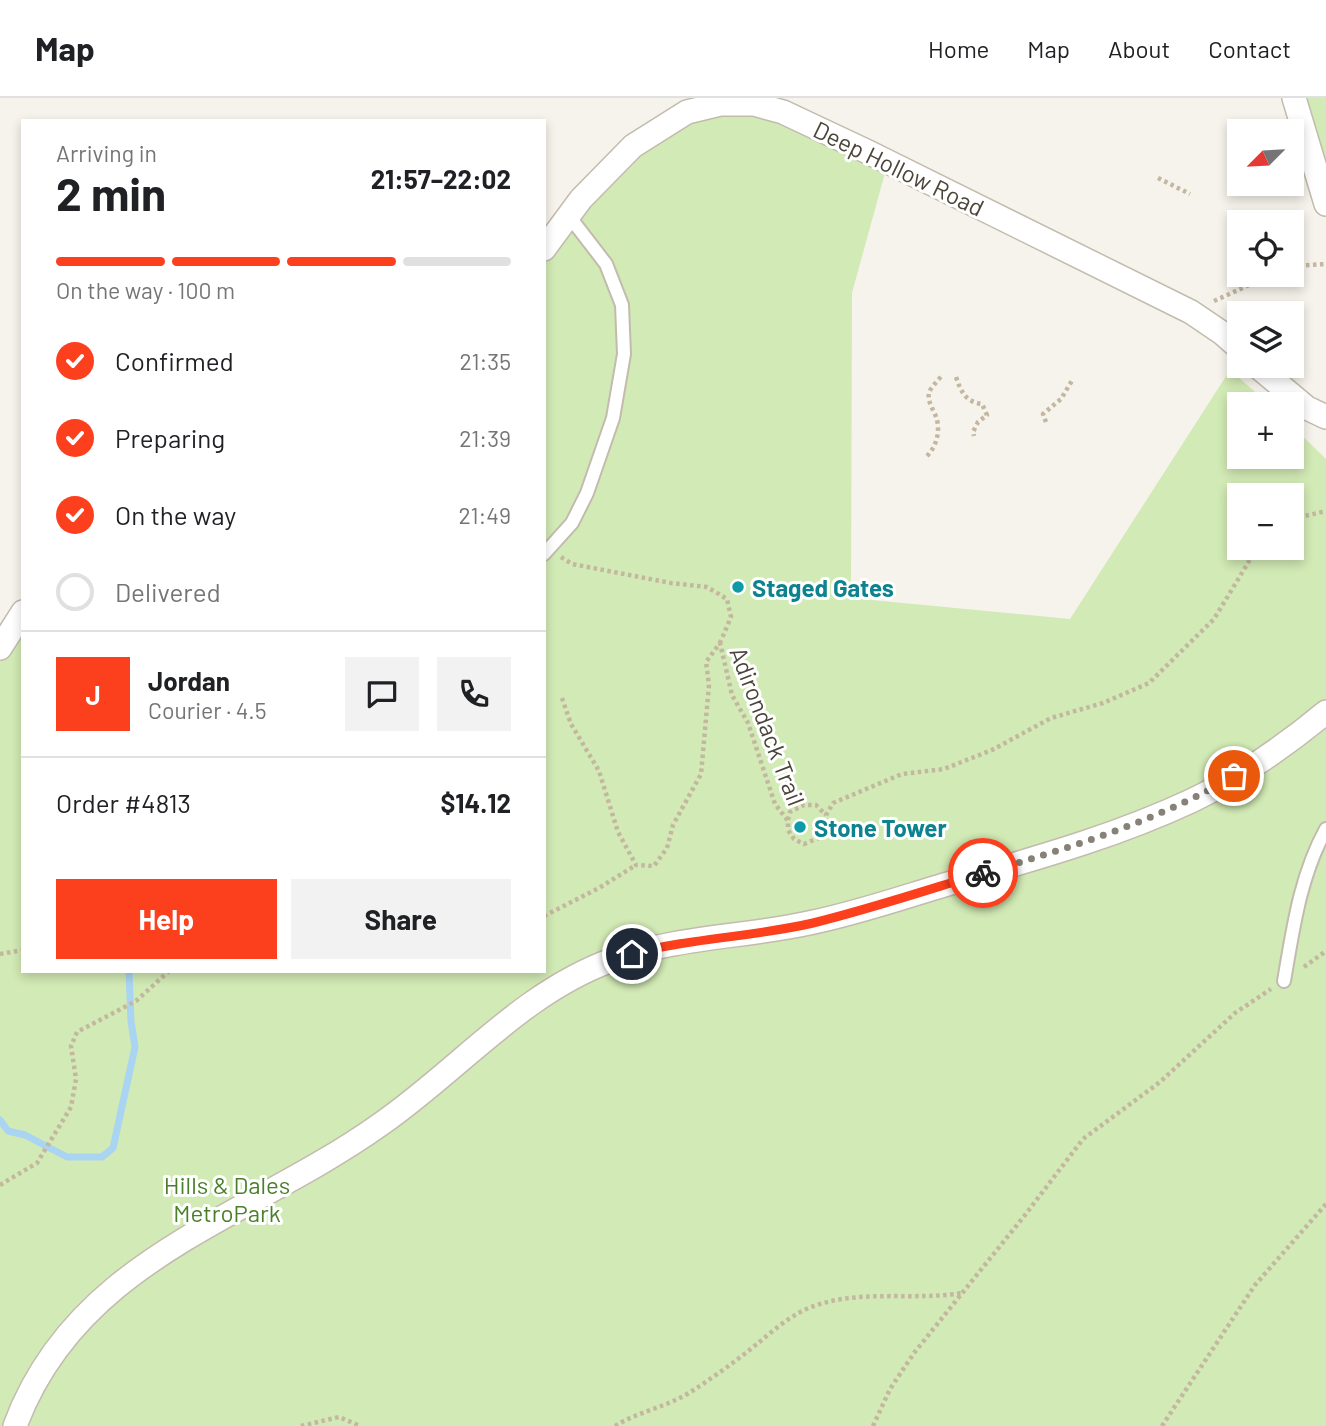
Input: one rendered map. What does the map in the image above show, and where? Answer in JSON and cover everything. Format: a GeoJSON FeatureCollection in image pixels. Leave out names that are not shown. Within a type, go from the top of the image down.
{"type":"FeatureCollection","features":[{"type":"Feature","properties":{"kind":"street"},"geometry":{"type":"LineString","coordinates":[[1294,98],[1326,204]]}},
{"type":"Feature","properties":{"kind":"street","name":"Deep Hollow Road"},"geometry":{"type":"LineString","coordinates":[[546,246],[612,165],[671,120],[687,112],[720,104],[754,104],[783,112],[856,146],[1191,312],[1227,337]]}},
{"type":"Feature","properties":{"kind":"street"},"geometry":{"type":"LineString","coordinates":[[1271,378],[1307,408],[1326,417]]}},
{"type":"Feature","properties":{"kind":"street"},"geometry":{"type":"LineString","coordinates":[[0,648],[21,615]]}},
{"type":"Feature","properties":{"kind":"street"},"geometry":{"type":"LineString","coordinates":[[15,1426],[32,1386],[59,1345],[87,1312],[130,1275],[168,1248],[307,1172],[374,1130],[506,1022],[567,979],[614,959],[651,949],[813,923],[1063,850],[1138,824],[1194,799],[1273,752],[1326,712]]}},
{"type":"Feature","properties":{"kind":"lane"},"geometry":{"type":"LineString","coordinates":[[547,551],[572,523],[587,493],[613,418],[624,354],[622,305],[606,264],[569,216]]}},
{"type":"Feature","properties":{"kind":"lane"},"geometry":{"type":"LineString","coordinates":[[1284,981],[1298,900],[1316,848],[1326,829]]}},
{"type":"Feature","properties":{"kind":"path"},"geometry":{"type":"LineString","coordinates":[[1158,178],[1190,194]]}},
{"type":"Feature","properties":{"kind":"path"},"geometry":{"type":"LineString","coordinates":[[1304,265],[1326,264]]}},
{"type":"Feature","properties":{"kind":"path"},"geometry":{"type":"LineString","coordinates":[[1191,312],[1245,287]]}},
{"type":"Feature","properties":{"kind":"path"},"geometry":{"type":"LineString","coordinates":[[927,456],[936,446],[937,432],[937,420],[929,400],[929,391],[942,375]]}},
{"type":"Feature","properties":{"kind":"path"},"geometry":{"type":"LineString","coordinates":[[956,377],[961,391],[971,402],[982,404],[987,411],[987,415],[978,422],[974,436]]}},
{"type":"Feature","properties":{"kind":"path"},"geometry":{"type":"LineString","coordinates":[[1046,422],[1043,414],[1061,399],[1073,379]]}},
{"type":"Feature","properties":{"kind":"path"},"geometry":{"type":"LineString","coordinates":[[1304,516],[1326,511]]}},
{"type":"Feature","properties":{"kind":"path"},"geometry":{"type":"LineString","coordinates":[[547,551],[572,564],[671,583],[707,587],[727,599],[731,617],[720,643]]}},
{"type":"Feature","properties":{"kind":"path","name":"Adirondack Trail"},"geometry":{"type":"LineString","coordinates":[[720,643],[732,695],[748,723],[775,804],[788,821],[788,830],[794,839],[804,844],[821,836],[827,826],[826,815],[833,803],[902,774],[944,769],[992,750],[1051,718],[1103,703],[1149,684],[1214,619],[1250,560]]}},
{"type":"Feature","properties":{"kind":"path","name":"Adirondack Trail"},"geometry":{"type":"LineString","coordinates":[[636,865],[654,866],[667,848],[673,825],[701,774],[709,685],[706,662],[720,643]]}},
{"type":"Feature","properties":{"kind":"path"},"geometry":{"type":"LineString","coordinates":[[546,915],[599,888],[636,865],[618,832],[599,771],[571,724],[562,698]]}},
{"type":"Feature","properties":{"kind":"path"},"geometry":{"type":"LineString","coordinates":[[788,821],[790,813],[804,805],[816,806],[826,815]]}},
{"type":"Feature","properties":{"kind":"path"},"geometry":{"type":"LineString","coordinates":[[0,954],[21,950]]}},
{"type":"Feature","properties":{"kind":"path"},"geometry":{"type":"LineString","coordinates":[[873,1426],[890,1389],[914,1353],[1083,1139],[1160,1082],[1235,1013],[1326,951]]}},
{"type":"Feature","properties":{"kind":"path"},"geometry":{"type":"LineString","coordinates":[[0,1185],[37,1163],[71,1107],[76,1079],[71,1046],[77,1032],[136,1001],[167,973]]}},
{"type":"Feature","properties":{"kind":"path"},"geometry":{"type":"LineString","coordinates":[[1162,1426],[1255,1284],[1326,1204]]}},
{"type":"Feature","properties":{"kind":"path"},"geometry":{"type":"LineString","coordinates":[[615,1426],[629,1417],[659,1408],[690,1393],[786,1321],[813,1306],[867,1295],[935,1297],[963,1293]]}},
{"type":"Feature","properties":{"kind":"path"},"geometry":{"type":"LineString","coordinates":[[301,1426],[339,1417],[360,1426]]}},
{"type":"Feature","properties":{"kind":"green space"},"geometry":{"type":"Polygon","coordinates":[[[1294,98],[1326,98],[1326,204],[1304,131],[1304,119],[1300,119],[1294,98]]]}},
{"type":"Feature","properties":{"kind":"green space","name":"Hills & Dales MetroPark"},"geometry":{"type":"Polygon","coordinates":[[[754,104],[888,162],[852,293],[851,598],[1070,619],[1227,375],[1227,378],[1239,378],[1255,392],[1227,392],[1227,469],[1304,469],[1304,438],[1326,459],[1326,1426],[0,1426],[0,648],[21,615],[21,973],[546,973],[546,247],[671,120],[754,104]]]}},
{"type":"Feature","properties":{"kind":"waterway"},"geometry":{"type":"LineString","coordinates":[[0,1120],[8,1131],[25,1135],[67,1157],[102,1157],[113,1148],[135,1047],[129,973]]}},
{"type":"Feature","properties":{"kind":"way so far"},"geometry":{"type":"LineString","coordinates":[[983,873],[1063,850],[1138,824],[1194,799],[1234,776]]}},
{"type":"Feature","properties":{"kind":"place","name":"Staged Gates"},"geometry":{"type":"Point","coordinates":[738,587]}},
{"type":"Feature","properties":{"kind":"place","name":"Stone Tower"},"geometry":{"type":"Point","coordinates":[800,827]}},
{"type":"Feature","properties":{"kind":"route"},"geometry":{"type":"LineString","coordinates":[[632,954],[813,923],[983,873]]}}]}
